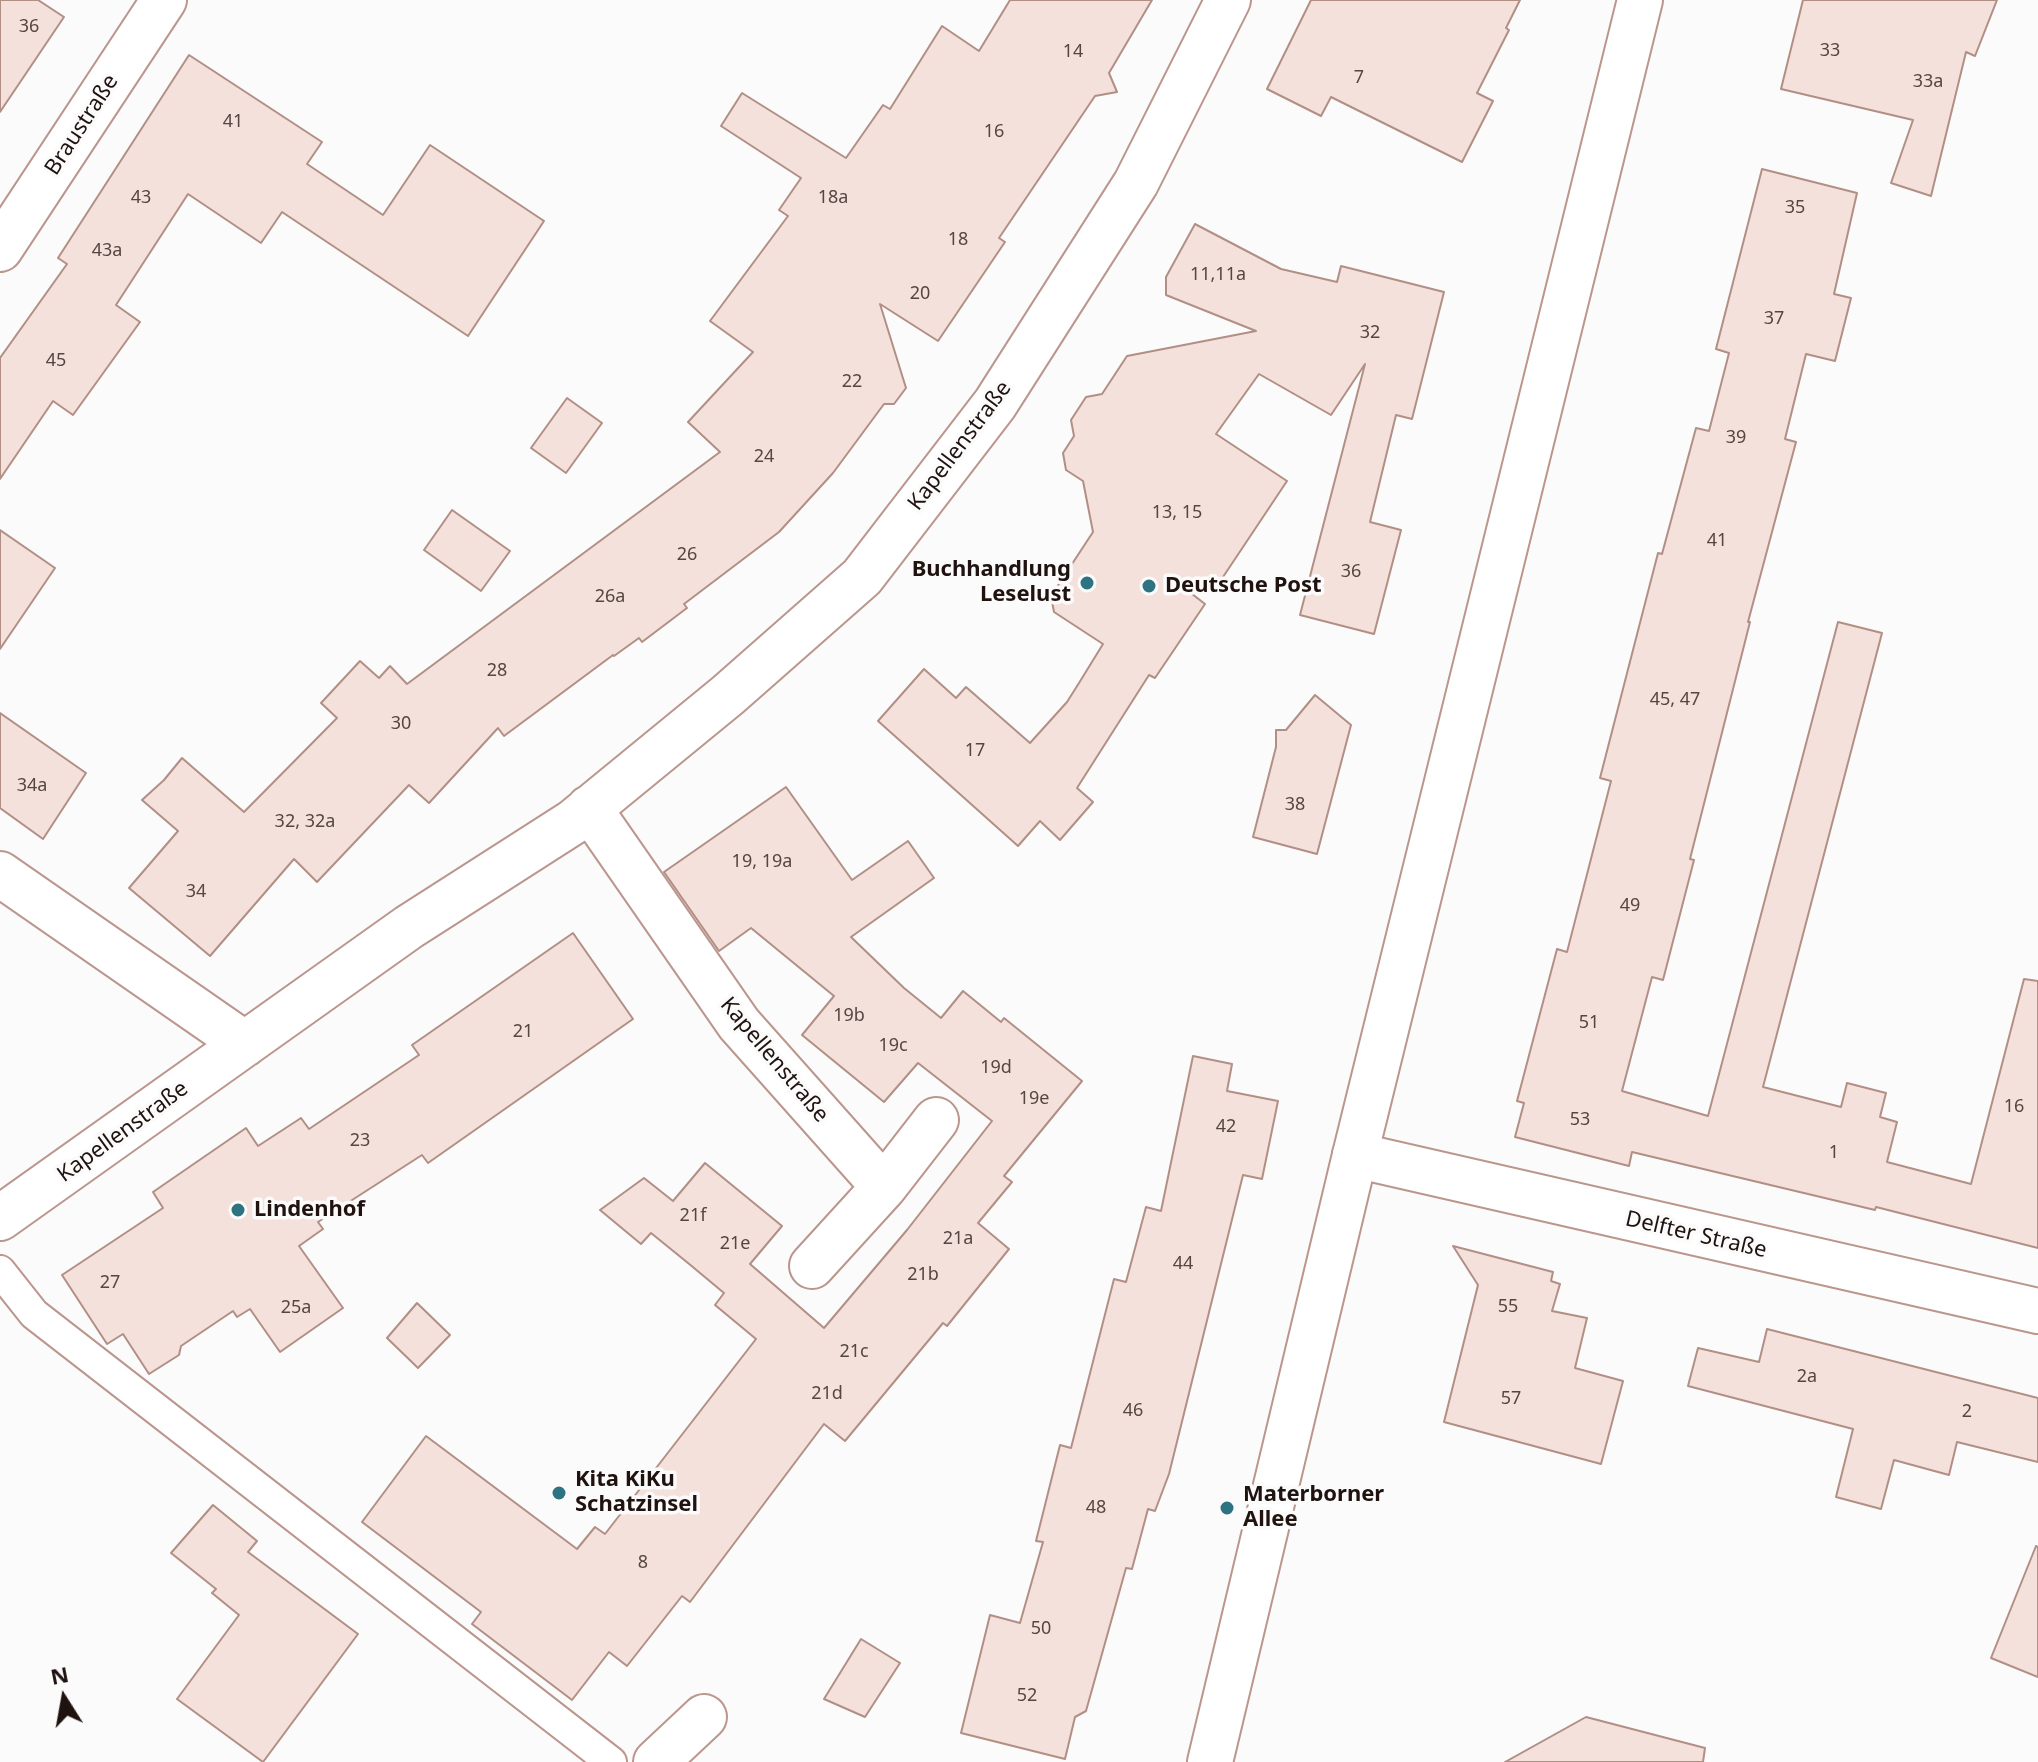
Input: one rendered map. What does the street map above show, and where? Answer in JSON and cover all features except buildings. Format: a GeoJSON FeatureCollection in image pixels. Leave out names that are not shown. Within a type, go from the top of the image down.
{"type":"FeatureCollection","features":[{"type":"Feature","properties":{"kind":"street","name":"Braustraße"},"geometry":{"type":"LineString","coordinates":[[0,249],[164,0]]}},
{"type":"Feature","properties":{"kind":"street","name":"Kapellenstraße"},"geometry":{"type":"LineString","coordinates":[[0,1218],[409,927],[573,822],[728,695],[862,577],[995,404],[1128,196],[1228,0]]}},
{"type":"Feature","properties":{"kind":"street"},"geometry":{"type":"LineString","coordinates":[[1210,1762],[1355,1155],[1640,0]]}},
{"type":"Feature","properties":{"kind":"street","name":"Kapellenstraße"},"geometry":{"type":"LineString","coordinates":[[589,808],[739,1024],[884,1187]]}},
{"type":"Feature","properties":{"kind":"street"},"geometry":{"type":"LineString","coordinates":[[0,874],[245,1044]]}},
{"type":"Feature","properties":{"kind":"street"},"geometry":{"type":"LineString","coordinates":[[812,1266],[884,1187],[936,1120]]}},
{"type":"Feature","properties":{"kind":"street","name":"Delfter Straße"},"geometry":{"type":"LineString","coordinates":[[1355,1155],[2038,1311]]}},
{"type":"Feature","properties":{"kind":"street"},"geometry":{"type":"LineString","coordinates":[[656,1762],[704,1717]]}},
{"type":"Feature","properties":{"kind":"lane"},"geometry":{"type":"LineString","coordinates":[[0,1271],[34,1314],[611,1762]]}},
{"type":"Feature","properties":{"kind":"place","name":"Buchhandlung Leselust"},"geometry":{"type":"Point","coordinates":[1087,583]}},
{"type":"Feature","properties":{"kind":"place","name":"Deutsche Post"},"geometry":{"type":"Point","coordinates":[1149,586]}},
{"type":"Feature","properties":{"kind":"place","name":"Lindenhof"},"geometry":{"type":"Point","coordinates":[238,1210]}},
{"type":"Feature","properties":{"kind":"place","name":"Kita KiKu Schatzinsel"},"geometry":{"type":"Point","coordinates":[559,1493]}},
{"type":"Feature","properties":{"kind":"place","name":"Materborner Allee"},"geometry":{"type":"Point","coordinates":[1227,1508]}}]}
